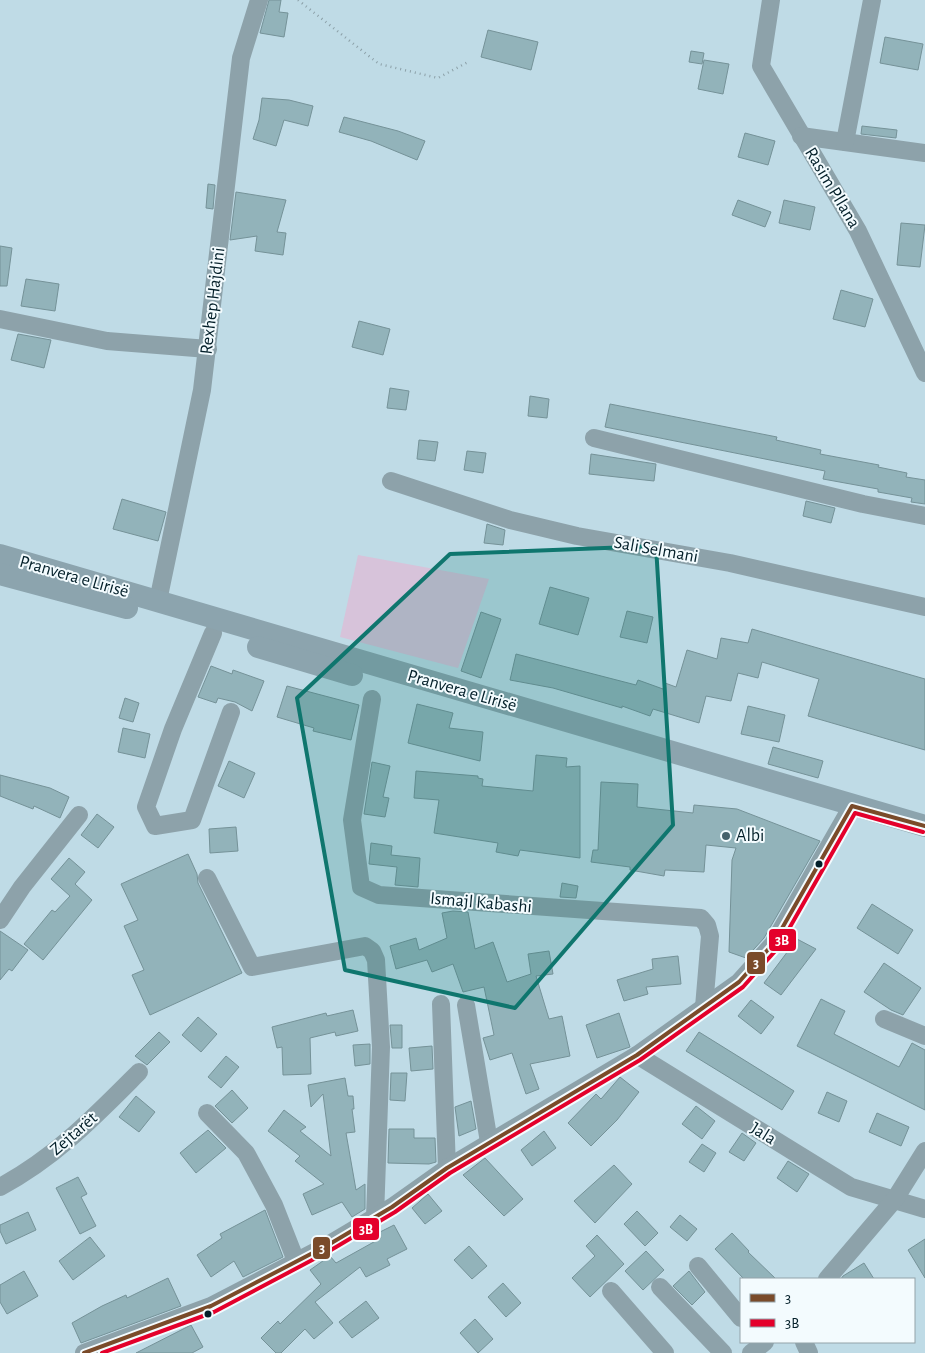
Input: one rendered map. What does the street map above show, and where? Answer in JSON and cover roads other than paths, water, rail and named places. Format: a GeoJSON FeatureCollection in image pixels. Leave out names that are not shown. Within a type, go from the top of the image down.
{"type":"FeatureCollection","features":[{"type":"Feature","properties":{"kind":"main road","name":"Pranvera e Lirisë"},"geometry":{"type":"LineString","coordinates":[[0,555],[851,809],[925,833]]}},
{"type":"Feature","properties":{"kind":"main road","name":"Pranvera e Lirisë"},"geometry":{"type":"LineString","coordinates":[[0,574],[213,633],[398,688],[851,809],[925,826]]}},
{"type":"Feature","properties":{"kind":"street","name":"Rexhep Hajdini"},"geometry":{"type":"LineString","coordinates":[[158,601],[202,390],[241,58],[259,0]]}},
{"type":"Feature","properties":{"kind":"street","name":"Rasim Pllana"},"geometry":{"type":"LineString","coordinates":[[771,0],[761,66],[858,231],[919,350],[925,373]]}},
{"type":"Feature","properties":{"kind":"street"},"geometry":{"type":"LineString","coordinates":[[845,142],[872,0]]}},
{"type":"Feature","properties":{"kind":"street"},"geometry":{"type":"LineString","coordinates":[[801,136],[925,153]]}},
{"type":"Feature","properties":{"kind":"street"},"geometry":{"type":"LineString","coordinates":[[0,319],[107,341],[208,349]]}},
{"type":"Feature","properties":{"kind":"street"},"geometry":{"type":"LineString","coordinates":[[594,438],[862,504],[925,516]]}},
{"type":"Feature","properties":{"kind":"street","name":"Sali Selmani"},"geometry":{"type":"LineString","coordinates":[[391,481],[519,523],[577,536],[730,563],[925,607]]}},
{"type":"Feature","properties":{"kind":"street"},"geometry":{"type":"LineString","coordinates":[[213,633],[174,729],[146,806],[155,826],[192,820],[231,712]]}},
{"type":"Feature","properties":{"kind":"street","name":"Ismajl Kabashi"},"geometry":{"type":"LineString","coordinates":[[372,699],[352,820],[362,887],[379,895],[701,918],[708,925],[710,936],[704,1007]]}},
{"type":"Feature","properties":{"kind":"street"},"geometry":{"type":"LineString","coordinates":[[84,1353],[211,1306],[296,1261],[376,1217],[447,1168],[637,1055],[739,982],[773,944],[851,809]]}},
{"type":"Feature","properties":{"kind":"street"},"geometry":{"type":"LineString","coordinates":[[0,920],[22,887],[79,815]]}},
{"type":"Feature","properties":{"kind":"street"},"geometry":{"type":"LineString","coordinates":[[207,878],[252,967],[364,946],[372,951],[376,960],[381,1047],[376,1217]]}},
{"type":"Feature","properties":{"kind":"street"},"geometry":{"type":"LineString","coordinates":[[441,1004],[447,1168]]}},
{"type":"Feature","properties":{"kind":"street"},"geometry":{"type":"LineString","coordinates":[[466,1005],[489,1142]]}},
{"type":"Feature","properties":{"kind":"street"},"geometry":{"type":"LineString","coordinates":[[884,1019],[925,1036]]}},
{"type":"Feature","properties":{"kind":"street","name":"Jala"},"geometry":{"type":"LineString","coordinates":[[637,1055],[851,1187],[925,1209]]}},
{"type":"Feature","properties":{"kind":"street","name":"Zejtarët"},"geometry":{"type":"LineString","coordinates":[[0,1187],[29,1171],[79,1133],[139,1072]]}},
{"type":"Feature","properties":{"kind":"street"},"geometry":{"type":"LineString","coordinates":[[207,1113],[246,1152],[274,1205],[296,1261]]}},
{"type":"Feature","properties":{"kind":"street"},"geometry":{"type":"LineString","coordinates":[[828,1278],[895,1199],[925,1151]]}},
{"type":"Feature","properties":{"kind":"street"},"geometry":{"type":"LineString","coordinates":[[698,1266],[740,1317]]}},
{"type":"Feature","properties":{"kind":"street"},"geometry":{"type":"LineString","coordinates":[[660,1287],[723,1353]]}},
{"type":"Feature","properties":{"kind":"street"},"geometry":{"type":"LineString","coordinates":[[611,1292],[664,1353]]}},
{"type":"Feature","properties":{"kind":"place","name":"Albi"},"geometry":{"type":"Point","coordinates":[726,836]}}]}
